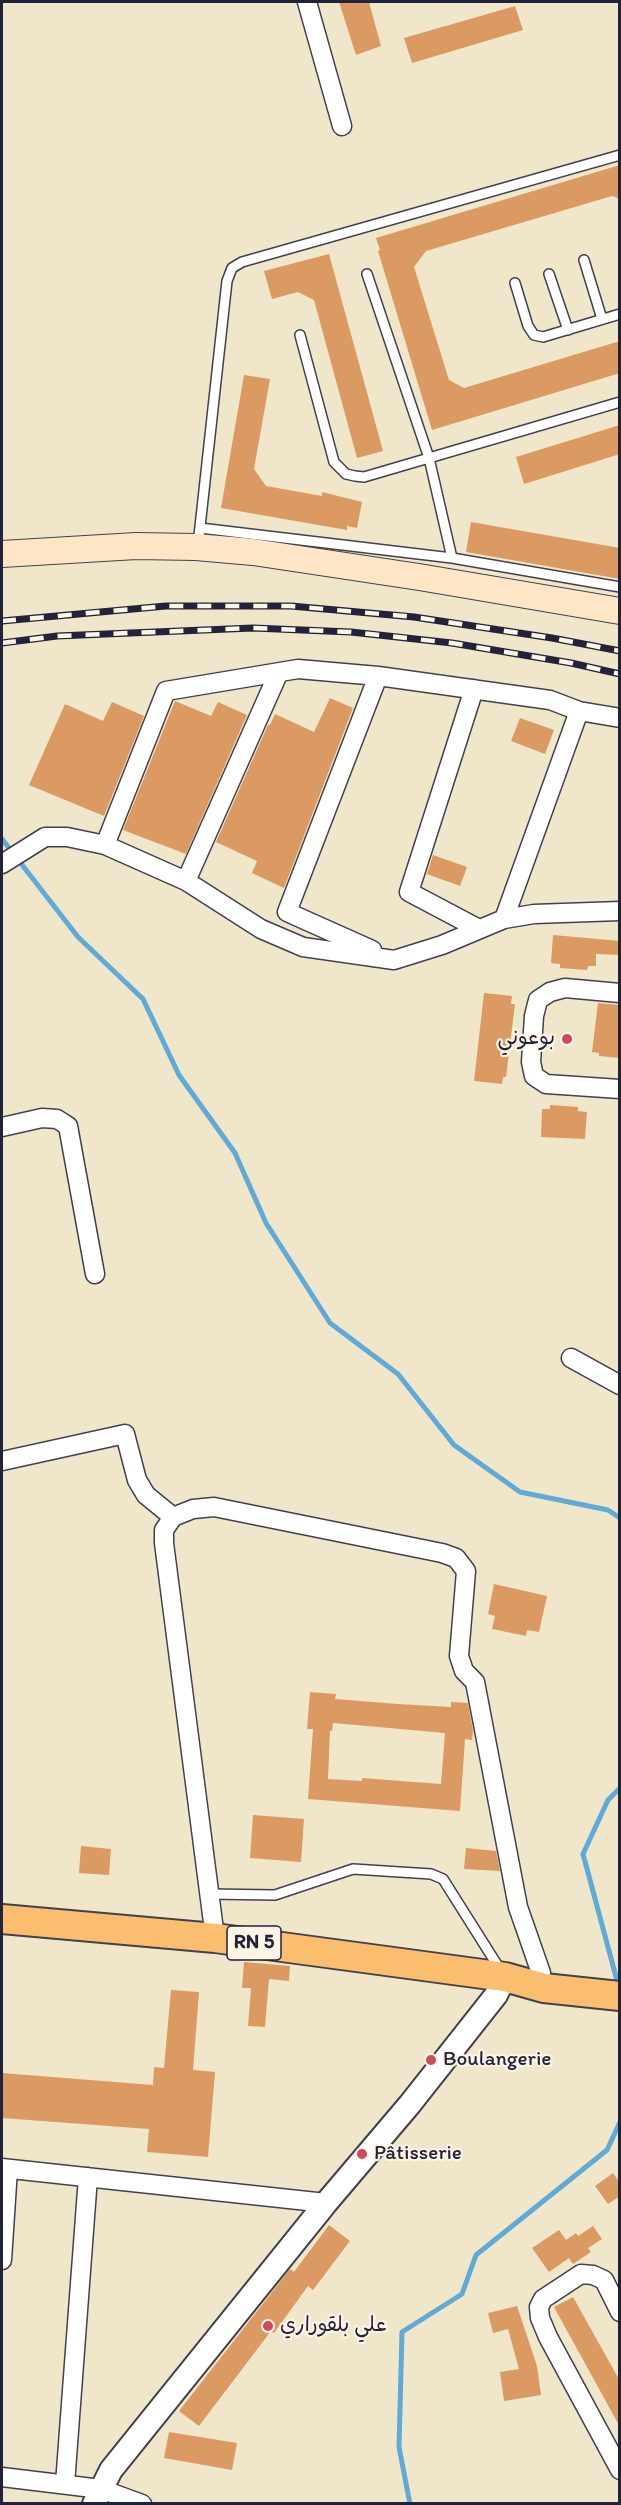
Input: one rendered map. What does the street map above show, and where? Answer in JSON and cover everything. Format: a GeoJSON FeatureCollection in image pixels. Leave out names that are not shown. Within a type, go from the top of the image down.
{"type":"FeatureCollection","features":[{"type":"Feature","properties":{"kind":"main road"},"geometry":{"type":"LineString","coordinates":[[2,554],[136,546],[199,537],[253,552],[620,611]]}},
{"type":"Feature","properties":{"kind":"main road","name":"RN 5"},"geometry":{"type":"LineString","coordinates":[[2,1919],[215,1938],[505,1977],[544,1988],[620,1977]]}},
{"type":"Feature","properties":{"kind":"main road","name":"RN 5"},"geometry":{"type":"LineString","coordinates":[[505,1977],[541,1973],[620,1996]]}},
{"type":"Feature","properties":{"kind":"street"},"geometry":{"type":"LineString","coordinates":[[307,2],[342,126]]}},
{"type":"Feature","properties":{"kind":"street"},"geometry":{"type":"LineString","coordinates":[[105,845],[166,691],[298,669],[378,676],[550,700],[579,711],[620,718]]}},
{"type":"Feature","properties":{"kind":"street"},"geometry":{"type":"LineString","coordinates":[[186,881],[278,674]]}},
{"type":"Feature","properties":{"kind":"street"},"geometry":{"type":"LineString","coordinates":[[378,676],[287,912],[394,960]]}},
{"type":"Feature","properties":{"kind":"street"},"geometry":{"type":"LineString","coordinates":[[474,689],[409,892],[479,929]]}},
{"type":"Feature","properties":{"kind":"street"},"geometry":{"type":"LineString","coordinates":[[504,919],[579,711]]}},
{"type":"Feature","properties":{"kind":"street"},"geometry":{"type":"LineString","coordinates":[[2,864],[45,837],[67,837],[105,845],[186,881],[261,929],[303,947],[394,960],[442,945],[504,919],[534,914],[620,911]]}},
{"type":"Feature","properties":{"kind":"street"},"geometry":{"type":"LineString","coordinates":[[620,993],[565,988],[550,992],[538,1000],[534,1016],[531,1062],[534,1076],[546,1084],[620,1089]]}},
{"type":"Feature","properties":{"kind":"street"},"geometry":{"type":"LineString","coordinates":[[2,1127],[42,1118],[57,1119],[68,1126],[95,1274]]}},
{"type":"Feature","properties":{"kind":"street"},"geometry":{"type":"LineString","coordinates":[[571,1358],[620,1385]]}},
{"type":"Feature","properties":{"kind":"street"},"geometry":{"type":"LineString","coordinates":[[2,1461],[125,1434],[137,1480],[146,1495],[173,1517]]}},
{"type":"Feature","properties":{"kind":"street"},"geometry":{"type":"LineString","coordinates":[[215,1938],[164,1543],[164,1530],[173,1517],[193,1509],[214,1507],[442,1553],[456,1558],[466,1571],[459,1656],[464,1671],[475,1682],[518,1907],[541,1973]]}},
{"type":"Feature","properties":{"kind":"street"},"geometry":{"type":"LineString","coordinates":[[97,2496],[111,2470],[326,2203],[410,2104],[489,2004],[505,1977]]}},
{"type":"Feature","properties":{"kind":"street"},"geometry":{"type":"LineString","coordinates":[[2,2260],[5,2169],[326,2203]]}},
{"type":"Feature","properties":{"kind":"street"},"geometry":{"type":"LineString","coordinates":[[65,2484],[88,2178]]}},
{"type":"Feature","properties":{"kind":"street"},"geometry":{"type":"LineString","coordinates":[[620,2312],[604,2280],[593,2275],[581,2274],[543,2299],[539,2307],[540,2318],[548,2337],[620,2470]]}},
{"type":"Feature","properties":{"kind":"street"},"geometry":{"type":"LineString","coordinates":[[2,2477],[65,2484],[97,2496],[142,2504]]}},
{"type":"Feature","properties":{"kind":"lane"},"geometry":{"type":"LineString","coordinates":[[620,155],[242,262],[232,268],[226,281],[199,537],[452,558],[620,587]]}},
{"type":"Feature","properties":{"kind":"lane"},"geometry":{"type":"LineString","coordinates":[[584,260],[602,319]]}},
{"type":"Feature","properties":{"kind":"lane"},"geometry":{"type":"LineString","coordinates":[[367,274],[429,458],[452,558]]}},
{"type":"Feature","properties":{"kind":"lane"},"geometry":{"type":"LineString","coordinates":[[549,274],[568,330]]}},
{"type":"Feature","properties":{"kind":"lane"},"geometry":{"type":"LineString","coordinates":[[515,284],[528,326],[534,335],[543,337],[620,314]]}},
{"type":"Feature","properties":{"kind":"lane"},"geometry":{"type":"LineString","coordinates":[[300,335],[334,462],[346,474],[364,477],[620,402]]}},
{"type":"Feature","properties":{"kind":"lane"},"geometry":{"type":"LineString","coordinates":[[208,1894],[275,1895],[353,1869],[431,1874],[442,1879],[505,1977]]}},
{"type":"Feature","properties":{"kind":"building"},"geometry":{"type":"Polygon","coordinates":[[[339,2],[369,2],[381,46],[356,55],[339,2]]]}},
{"type":"Feature","properties":{"kind":"building"},"geometry":{"type":"Polygon","coordinates":[[[515,6],[523,30],[412,63],[404,38],[515,6]]]}},
{"type":"Feature","properties":{"kind":"building"},"geometry":{"type":"Polygon","coordinates":[[[620,165],[620,199],[612,196],[426,251],[414,267],[449,380],[464,388],[620,341],[620,373],[432,430],[376,238],[620,165]]]}},
{"type":"Feature","properties":{"kind":"building"},"geometry":{"type":"Polygon","coordinates":[[[329,254],[383,451],[357,458],[314,300],[298,292],[272,299],[264,271],[329,254]]]}},
{"type":"Feature","properties":{"kind":"building"},"geometry":{"type":"Polygon","coordinates":[[[244,375],[270,379],[254,469],[266,486],[322,496],[322,492],[362,502],[357,528],[347,526],[347,530],[221,508],[244,375]]]}},
{"type":"Feature","properties":{"kind":"building"},"geometry":{"type":"Polygon","coordinates":[[[620,425],[620,454],[524,484],[516,457],[620,425]]]}},
{"type":"Feature","properties":{"kind":"building"},"geometry":{"type":"Polygon","coordinates":[[[471,522],[620,548],[620,579],[466,552],[471,522]]]}},
{"type":"Feature","properties":{"kind":"building"},"geometry":{"type":"Polygon","coordinates":[[[330,698],[353,708],[284,888],[252,873],[257,861],[216,842],[275,714],[314,732],[330,698]]]}},
{"type":"Feature","properties":{"kind":"building"},"geometry":{"type":"Polygon","coordinates":[[[175,701],[211,716],[218,702],[247,715],[186,854],[123,830],[175,701]]]}},
{"type":"Feature","properties":{"kind":"building"},"geometry":{"type":"Polygon","coordinates":[[[112,702],[144,716],[104,816],[29,785],[65,704],[103,721],[112,702]]]}},
{"type":"Feature","properties":{"kind":"building"},"geometry":{"type":"Polygon","coordinates":[[[520,718],[554,730],[545,754],[511,741],[520,718]]]}},
{"type":"Feature","properties":{"kind":"building"},"geometry":{"type":"Polygon","coordinates":[[[433,855],[467,867],[460,886],[427,874],[433,855]]]}},
{"type":"Feature","properties":{"kind":"building"},"geometry":{"type":"Polygon","coordinates":[[[553,935],[620,941],[620,955],[596,954],[596,966],[588,966],[587,970],[560,968],[560,964],[551,963],[553,935]]]}},
{"type":"Feature","properties":{"kind":"building"},"geometry":{"type":"Polygon","coordinates":[[[484,993],[512,996],[511,1004],[515,1004],[506,1077],[503,1077],[502,1084],[474,1081],[484,993]]]}},
{"type":"Feature","properties":{"kind":"building"},"geometry":{"type":"Polygon","coordinates":[[[598,1003],[620,1005],[620,1058],[599,1056],[599,1053],[592,1052],[598,1003]]]}},
{"type":"Feature","properties":{"kind":"building"},"geometry":{"type":"Polygon","coordinates":[[[550,1105],[578,1107],[578,1111],[587,1112],[585,1139],[541,1137],[542,1109],[550,1109],[550,1105]]]}},
{"type":"Feature","properties":{"kind":"building"},"geometry":{"type":"Polygon","coordinates":[[[494,1584],[547,1596],[539,1632],[527,1630],[526,1636],[492,1629],[495,1616],[488,1614],[494,1584]]]}},
{"type":"Feature","properties":{"kind":"building"},"geometry":{"type":"Polygon","coordinates":[[[310,1692],[336,1694],[335,1699],[398,1704],[451,1707],[451,1702],[468,1703],[473,1731],[472,1740],[465,1739],[460,1811],[308,1799],[313,1729],[307,1729],[310,1692]],[[333,1723],[332,1731],[330,1731],[328,1779],[362,1781],[362,1778],[441,1784],[445,1733],[333,1723]]]}},
{"type":"Feature","properties":{"kind":"building"},"geometry":{"type":"Polygon","coordinates":[[[253,1815],[304,1819],[301,1862],[250,1858],[253,1815]]]}},
{"type":"Feature","properties":{"kind":"building"},"geometry":{"type":"Polygon","coordinates":[[[81,1846],[111,1849],[109,1875],[79,1873],[81,1846]]]}},
{"type":"Feature","properties":{"kind":"building"},"geometry":{"type":"Polygon","coordinates":[[[466,1848],[496,1851],[500,1871],[464,1869],[466,1848]]]}},
{"type":"Feature","properties":{"kind":"building"},"geometry":{"type":"Polygon","coordinates":[[[244,1962],[290,1966],[289,1981],[269,1979],[265,2027],[248,2026],[251,1988],[242,1988],[244,1962]]]}},
{"type":"Feature","properties":{"kind":"building"},"geometry":{"type":"Polygon","coordinates":[[[171,1990],[199,1992],[193,2070],[215,2072],[208,2157],[147,2152],[149,2129],[2,2118],[2,2073],[153,2085],[154,2067],[164,2068],[171,1990]]]}},
{"type":"Feature","properties":{"kind":"building"},"geometry":{"type":"Polygon","coordinates":[[[613,2173],[620,2183],[620,2196],[608,2204],[595,2186],[613,2173]]]}},
{"type":"Feature","properties":{"kind":"building"},"geometry":{"type":"Polygon","coordinates":[[[329,2225],[350,2241],[313,2290],[308,2286],[274,2333],[271,2331],[199,2426],[179,2411],[290,2269],[294,2272],[329,2225]]]}},
{"type":"Feature","properties":{"kind":"building"},"geometry":{"type":"Polygon","coordinates":[[[593,2226],[602,2239],[588,2248],[591,2252],[573,2264],[569,2258],[549,2272],[532,2248],[559,2230],[566,2240],[576,2233],[578,2236],[593,2226]]]}},
{"type":"Feature","properties":{"kind":"building"},"geometry":{"type":"Polygon","coordinates":[[[573,2297],[620,2381],[620,2427],[554,2307],[573,2297]]]}},
{"type":"Feature","properties":{"kind":"building"},"geometry":{"type":"Polygon","coordinates":[[[517,2306],[537,2366],[541,2395],[504,2401],[500,2372],[519,2369],[508,2329],[493,2333],[488,2313],[517,2306]]]}},
{"type":"Feature","properties":{"kind":"building"},"geometry":{"type":"Polygon","coordinates":[[[169,2432],[237,2443],[232,2470],[164,2458],[169,2432]]]}},
{"type":"Feature","properties":{"kind":"waterway"},"geometry":{"type":"LineString","coordinates":[[2,839],[78,937],[143,999],[179,1075],[235,1153],[266,1223],[330,1323],[398,1374],[454,1445],[520,1492],[608,1510],[620,1518]]}},
{"type":"Feature","properties":{"kind":"waterway"},"geometry":{"type":"LineString","coordinates":[[619,1988],[583,1854],[608,1800],[620,1788]]}},
{"type":"Feature","properties":{"kind":"waterway"},"geometry":{"type":"LineString","coordinates":[[410,2504],[399,2447],[402,2332],[462,2294],[476,2255],[607,2150],[620,2122]]}},
{"type":"Feature","properties":{"kind":"railway"},"geometry":{"type":"LineString","coordinates":[[2,621],[166,606],[291,606],[414,617],[620,651]]}},
{"type":"Feature","properties":{"kind":"railway"},"geometry":{"type":"LineString","coordinates":[[2,643],[57,636],[253,628],[351,632],[452,643],[571,663],[620,674]]}},
{"type":"Feature","properties":{"kind":"place","name":"بوعوني"},"geometry":{"type":"Point","coordinates":[567,1039]}},
{"type":"Feature","properties":{"kind":"place","name":"Boulangerie"},"geometry":{"type":"Point","coordinates":[431,2060]}},
{"type":"Feature","properties":{"kind":"place","name":"Pâtisserie"},"geometry":{"type":"Point","coordinates":[362,2154]}},
{"type":"Feature","properties":{"kind":"place","name":"علي بلقوراري"},"geometry":{"type":"Point","coordinates":[268,2326]}}]}
